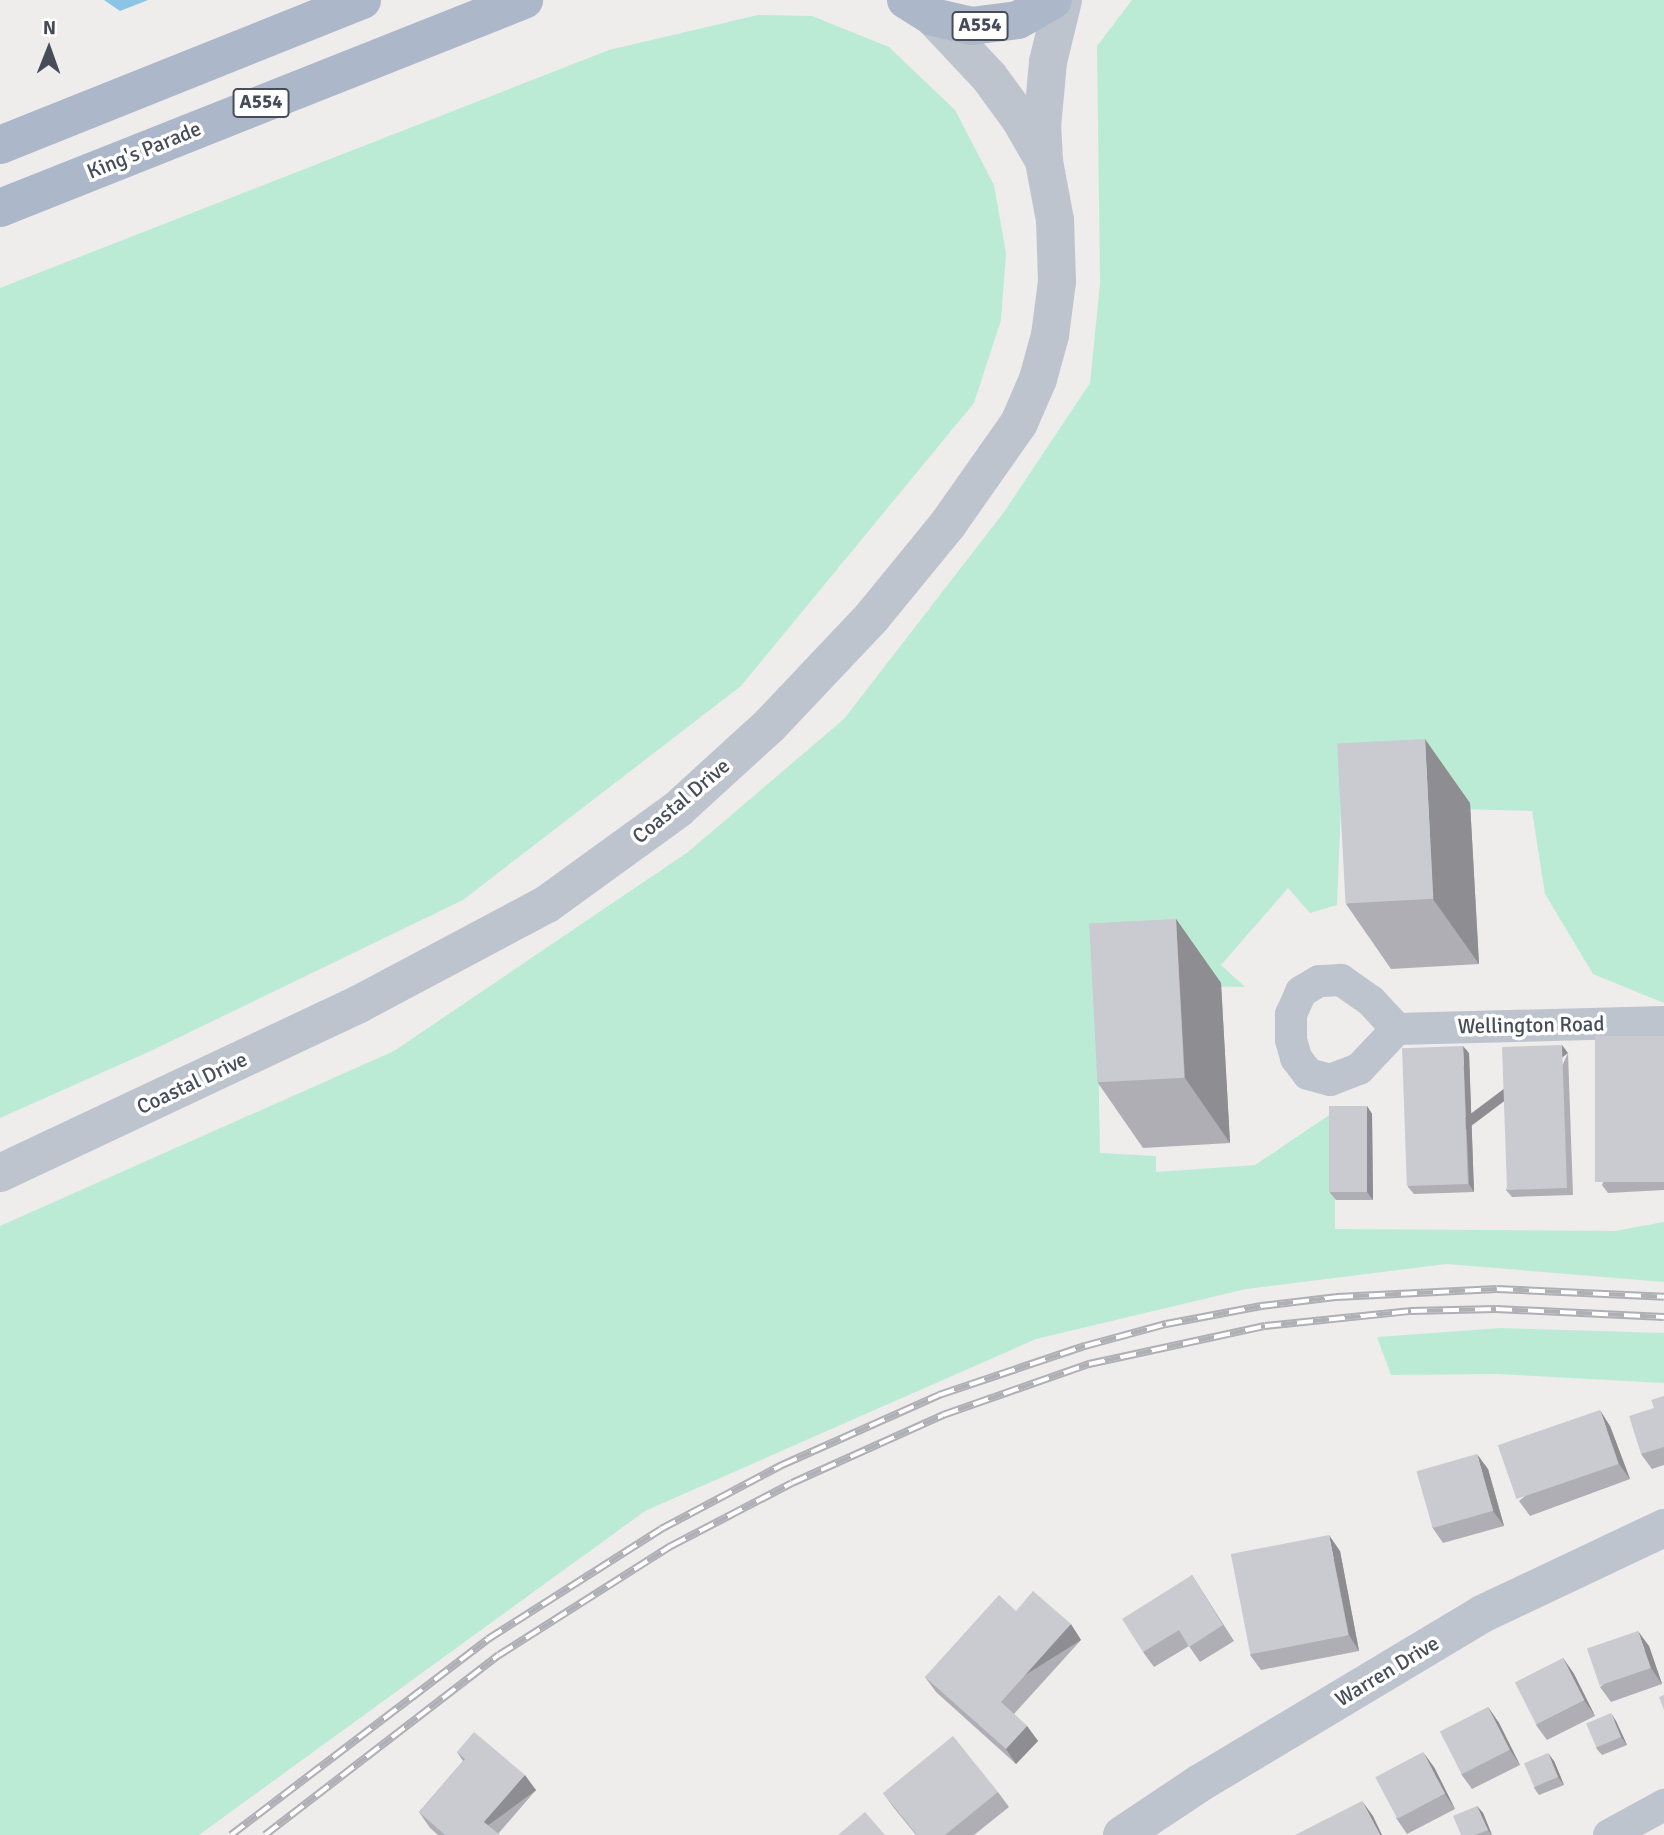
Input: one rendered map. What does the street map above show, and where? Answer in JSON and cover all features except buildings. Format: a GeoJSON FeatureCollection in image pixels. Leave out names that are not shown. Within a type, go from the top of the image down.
{"type":"FeatureCollection","features":[{"type":"Feature","properties":{"kind":"main road"},"geometry":{"type":"LineString","coordinates":[[0,145],[362,0]]}},
{"type":"Feature","properties":{"kind":"main road","name":"King's Parade"},"geometry":{"type":"LineString","coordinates":[[0,208],[524,0]]}},
{"type":"Feature","properties":{"kind":"main road","name":"A554"},"geometry":{"type":"LineString","coordinates":[[920,8],[971,26],[1018,20],[1053,0]]}},
{"type":"Feature","properties":{"kind":"street","name":"Coastal Drive"},"geometry":{"type":"LineString","coordinates":[[0,1172],[359,1004],[547,904],[678,809],[770,725],[873,617],[948,524],[1019,423],[1038,379],[1050,335],[1056,282],[1055,220],[1044,161],[1042,127],[1048,62],[1063,0]]}},
{"type":"Feature","properties":{"kind":"street","name":"Coastal Drive"},"geometry":{"type":"LineString","coordinates":[[920,8],[990,78],[1020,119],[1044,161]]}},
{"type":"Feature","properties":{"kind":"street","name":"Wellington Road"},"geometry":{"type":"LineString","coordinates":[[1397,1029],[1664,1021]]}},
{"type":"Feature","properties":{"kind":"street","name":"Warren Drive"},"geometry":{"type":"LineString","coordinates":[[1122,1835],[1200,1783],[1482,1614],[1664,1528]]}},
{"type":"Feature","properties":{"kind":"street"},"geometry":{"type":"LineString","coordinates":[[1609,1835],[1664,1805]]}},
{"type":"Feature","properties":{"kind":"green space"},"geometry":{"type":"Polygon","coordinates":[[[1132,0],[1664,0],[1664,1003],[1593,974],[1545,894],[1532,811],[1341,806],[1337,905],[1310,913],[1288,888],[1221,965],[1245,987],[1097,985],[1100,1153],[1156,1156],[1156,1172],[1255,1165],[1335,1111],[1335,1229],[1615,1231],[1664,1222],[1664,1282],[1446,1264],[1246,1289],[1036,1339],[645,1511],[199,1835],[0,1835],[0,1226],[394,1051],[688,852],[844,719],[1004,512],[1090,383],[1100,284],[1097,46],[1132,0]]]}},
{"type":"Feature","properties":{"kind":"green space"},"geometry":{"type":"Polygon","coordinates":[[[758,15],[812,16],[889,47],[955,110],[994,185],[1006,253],[1001,320],[974,403],[741,686],[463,900],[155,1049],[0,1118],[0,288],[609,50],[758,15]]]}},
{"type":"Feature","properties":{"kind":"green space"},"geometry":{"type":"Polygon","coordinates":[[[1501,1328],[1664,1333],[1664,1383],[1498,1374],[1391,1375],[1377,1337],[1501,1328]]]}},
{"type":"Feature","properties":{"kind":"water"},"geometry":{"type":"Polygon","coordinates":[[[104,0],[148,0],[120,11],[104,0]]]}},
{"type":"Feature","properties":{"kind":"railway"},"geometry":{"type":"LineString","coordinates":[[231,1835],[488,1639],[661,1529],[782,1465],[939,1395],[1085,1346],[1166,1324],[1261,1306],[1337,1297],[1497,1289],[1664,1297]]}},
{"type":"Feature","properties":{"kind":"railway"},"geometry":{"type":"LineString","coordinates":[[265,1835],[499,1655],[671,1546],[792,1483],[943,1415],[1089,1364],[1265,1326],[1411,1311],[1496,1309],[1664,1317]]}}]}
